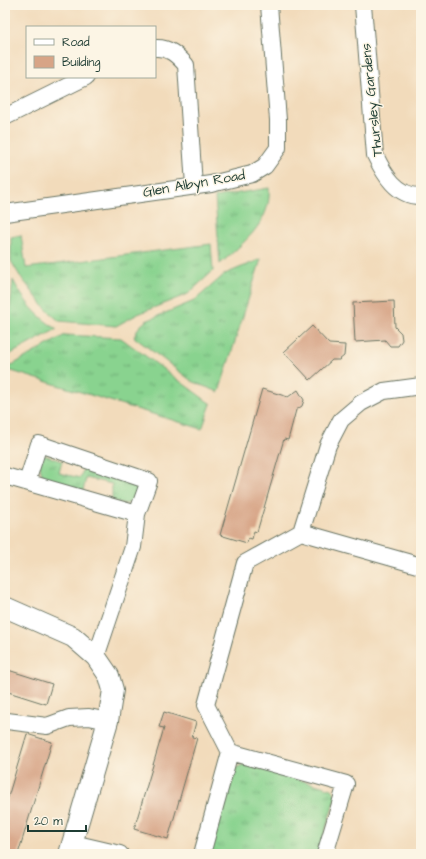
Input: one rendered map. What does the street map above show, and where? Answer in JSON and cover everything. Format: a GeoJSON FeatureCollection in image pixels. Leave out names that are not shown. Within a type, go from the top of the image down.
{"type":"FeatureCollection","features":[{"type":"Feature","properties":{"kind":"street","name":"Glen Albyn Road"},"geometry":{"type":"LineString","coordinates":[[5,214],[194,186],[252,174],[265,166],[278,148],[278,120],[269,5]]}},
{"type":"Feature","properties":{"kind":"street","name":"Thursley Gardens"},"geometry":{"type":"LineString","coordinates":[[363,5],[375,155],[384,175],[398,188],[415,196],[421,196]]}},
{"type":"Feature","properties":{"kind":"street"},"geometry":{"type":"LineString","coordinates":[[156,48],[162,47],[176,54],[186,65],[194,186]]}},
{"type":"Feature","properties":{"kind":"street"},"geometry":{"type":"LineString","coordinates":[[5,117],[84,78]]}},
{"type":"Feature","properties":{"kind":"street"},"geometry":{"type":"LineString","coordinates":[[202,854],[230,752],[206,706],[245,563],[301,532],[328,445],[341,420],[361,403],[384,391],[421,386]]}},
{"type":"Feature","properties":{"kind":"street"},"geometry":{"type":"LineString","coordinates":[[27,482],[39,444],[149,481],[137,514],[133,547],[96,657]]}},
{"type":"Feature","properties":{"kind":"street"},"geometry":{"type":"LineString","coordinates":[[5,476],[137,514]]}},
{"type":"Feature","properties":{"kind":"street"},"geometry":{"type":"LineString","coordinates":[[301,532],[421,566]]}},
{"type":"Feature","properties":{"kind":"street"},"geometry":{"type":"LineString","coordinates":[[5,607],[73,637],[96,657],[109,676],[113,690],[108,721],[71,848],[120,854]]}},
{"type":"Feature","properties":{"kind":"street"},"geometry":{"type":"LineString","coordinates":[[6,723],[47,726],[69,718],[89,717],[108,721]]}},
{"type":"Feature","properties":{"kind":"street"},"geometry":{"type":"LineString","coordinates":[[230,752],[346,784],[326,854]]}},
{"type":"Feature","properties":{"kind":"green space"},"geometry":{"type":"Polygon","coordinates":[[[269,188],[269,200],[261,221],[246,240],[220,264],[215,197],[269,188]]]}},
{"type":"Feature","properties":{"kind":"green space"},"geometry":{"type":"Polygon","coordinates":[[[21,235],[26,268],[211,244],[213,271],[188,294],[138,314],[116,326],[59,321],[45,308],[20,276],[11,261],[11,237],[21,235]]]}},
{"type":"Feature","properties":{"kind":"green space"},"geometry":{"type":"Polygon","coordinates":[[[261,259],[219,392],[193,382],[134,337],[139,327],[146,321],[194,301],[225,274],[261,259]]]}},
{"type":"Feature","properties":{"kind":"green space"},"geometry":{"type":"Polygon","coordinates":[[[13,280],[22,295],[37,314],[57,329],[5,357],[13,280]]]}},
{"type":"Feature","properties":{"kind":"green space"},"geometry":{"type":"Polygon","coordinates":[[[65,335],[121,338],[211,404],[202,429],[5,369],[65,335]]]}},
{"type":"Feature","properties":{"kind":"green space"},"geometry":{"type":"Polygon","coordinates":[[[44,455],[62,461],[59,473],[80,478],[84,467],[127,479],[137,486],[134,501],[126,504],[112,501],[112,484],[86,478],[83,491],[46,481],[42,475],[39,462],[44,455]]]}},
{"type":"Feature","properties":{"kind":"green space"},"geometry":{"type":"Polygon","coordinates":[[[244,764],[332,789],[336,796],[318,854],[209,854],[236,768],[244,764]]]}},
{"type":"Feature","properties":{"kind":"building"},"geometry":{"type":"Polygon","coordinates":[[[394,301],[395,327],[401,333],[402,340],[398,346],[390,346],[385,340],[355,342],[353,303],[394,301]]]}},
{"type":"Feature","properties":{"kind":"building"},"geometry":{"type":"Polygon","coordinates":[[[312,326],[329,344],[345,345],[344,356],[339,360],[332,360],[310,380],[284,352],[312,326]]]}},
{"type":"Feature","properties":{"kind":"building"},"geometry":{"type":"Polygon","coordinates":[[[262,389],[288,397],[298,390],[304,400],[302,406],[296,410],[288,440],[284,439],[257,532],[254,531],[252,539],[248,538],[247,543],[220,535],[262,389]]]}},
{"type":"Feature","properties":{"kind":"building"},"geometry":{"type":"Polygon","coordinates":[[[5,669],[52,684],[46,704],[5,691],[5,669]]]}},
{"type":"Feature","properties":{"kind":"building"},"geometry":{"type":"Polygon","coordinates":[[[164,712],[196,722],[192,737],[197,738],[168,839],[134,829],[164,728],[159,727],[164,712]]]}},
{"type":"Feature","properties":{"kind":"building"},"geometry":{"type":"Polygon","coordinates":[[[27,734],[52,742],[18,854],[5,854],[5,807],[27,734]]]}}]}
